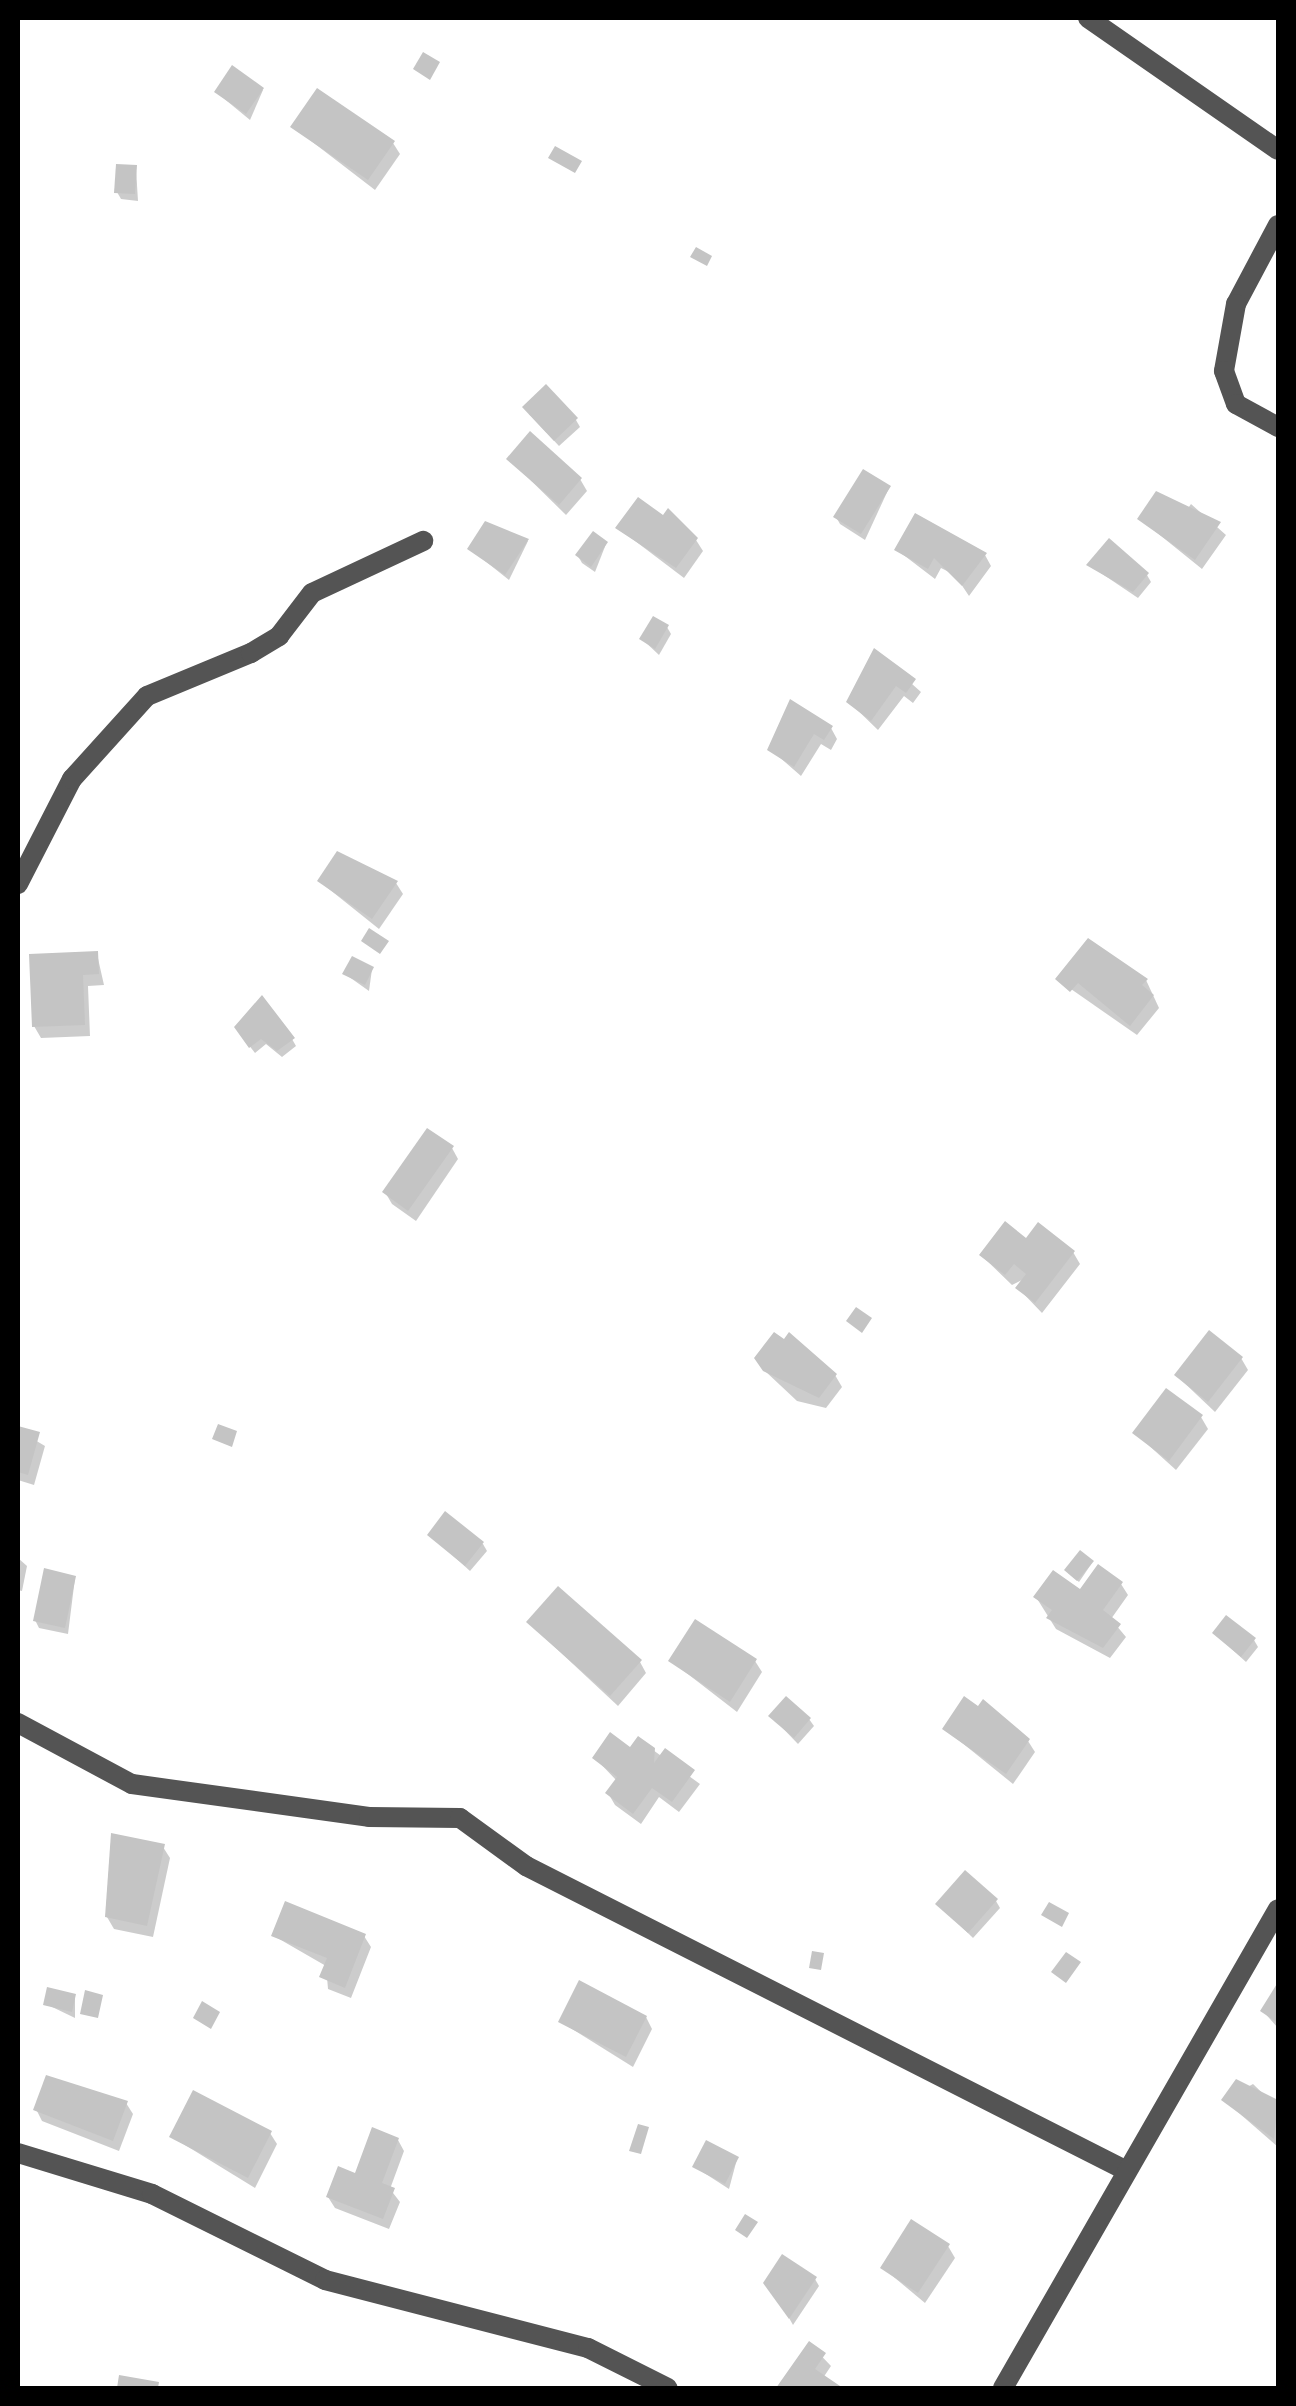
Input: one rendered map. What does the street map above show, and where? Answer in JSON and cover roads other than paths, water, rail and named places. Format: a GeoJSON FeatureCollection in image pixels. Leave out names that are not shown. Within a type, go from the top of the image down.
{"type":"FeatureCollection","features":[{"type":"Feature","properties":{"kind":"street"},"geometry":{"type":"LineString","coordinates":[[1088,18],[1278,150]]}},
{"type":"Feature","properties":{"kind":"street"},"geometry":{"type":"LineString","coordinates":[[1278,225],[1236,304],[1224,371],[1236,404],[1278,427]]}},
{"type":"Feature","properties":{"kind":"street"},"geometry":{"type":"LineString","coordinates":[[18,884],[72,779],[147,696],[251,653],[279,636],[312,593],[423,541]]}},
{"type":"Feature","properties":{"kind":"street"},"geometry":{"type":"LineString","coordinates":[[18,1724],[132,1784],[368,1817],[460,1818],[526,1866],[1125,2170]]}},
{"type":"Feature","properties":{"kind":"street"},"geometry":{"type":"LineString","coordinates":[[1002,2388],[1278,1909]]}},
{"type":"Feature","properties":{"kind":"street"},"geometry":{"type":"LineString","coordinates":[[18,2152],[152,2194],[325,2280],[571,2343],[668,2388]]}}]}
